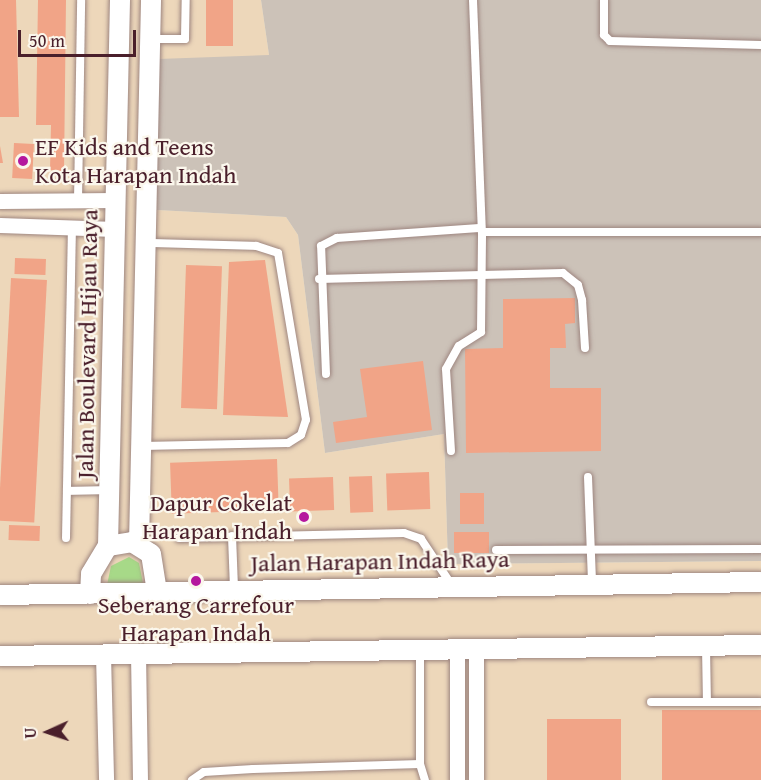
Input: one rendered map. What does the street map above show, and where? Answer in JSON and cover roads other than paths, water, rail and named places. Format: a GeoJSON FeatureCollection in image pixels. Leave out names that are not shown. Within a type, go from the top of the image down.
{"type":"FeatureCollection","features":[{"type":"Feature","properties":{"kind":"street","name":"Jalan Boulevard Hijau Raya"},"geometry":{"type":"LineString","coordinates":[[108,546],[120,0]]}},
{"type":"Feature","properties":{"kind":"street"},"geometry":{"type":"LineString","coordinates":[[139,543],[151,0]]}},
{"type":"Feature","properties":{"kind":"street"},"geometry":{"type":"LineString","coordinates":[[0,201],[116,200]]}},
{"type":"Feature","properties":{"kind":"street"},"geometry":{"type":"LineString","coordinates":[[0,225],[72,226],[146,243]]}},
{"type":"Feature","properties":{"kind":"street"},"geometry":{"type":"LineString","coordinates":[[90,594],[91,574],[108,546],[139,543],[151,554],[158,592]]}},
{"type":"Feature","properties":{"kind":"street","name":"Jalan Harapan Indah Raya"},"geometry":{"type":"LineString","coordinates":[[0,595],[451,584],[761,582]]}},
{"type":"Feature","properties":{"kind":"street"},"geometry":{"type":"LineString","coordinates":[[0,656],[467,647],[761,645]]}},
{"type":"Feature","properties":{"kind":"street"},"geometry":{"type":"LineString","coordinates":[[457,780],[467,647]]}},
{"type":"Feature","properties":{"kind":"street"},"geometry":{"type":"LineString","coordinates":[[467,647],[476,780]]}},
{"type":"Feature","properties":{"kind":"street"},"geometry":{"type":"LineString","coordinates":[[138,653],[140,780]]}},
{"type":"Feature","properties":{"kind":"street"},"geometry":{"type":"LineString","coordinates":[[103,654],[106,780]]}},
{"type":"Feature","properties":{"kind":"lane"},"geometry":{"type":"LineString","coordinates":[[78,201],[81,0]]}},
{"type":"Feature","properties":{"kind":"lane"},"geometry":{"type":"LineString","coordinates":[[150,39],[185,39],[186,0]]}},
{"type":"Feature","properties":{"kind":"lane"},"geometry":{"type":"LineString","coordinates":[[452,451],[446,369],[459,346],[482,332],[473,0]]}},
{"type":"Feature","properties":{"kind":"lane"},"geometry":{"type":"LineString","coordinates":[[604,0],[604,35],[610,41],[761,45]]}},
{"type":"Feature","properties":{"kind":"lane"},"geometry":{"type":"LineString","coordinates":[[66,538],[72,226]]}},
{"type":"Feature","properties":{"kind":"lane"},"geometry":{"type":"LineString","coordinates":[[326,374],[319,279],[321,246],[336,238],[480,230],[761,232]]}},
{"type":"Feature","properties":{"kind":"lane"},"geometry":{"type":"LineString","coordinates":[[141,446],[288,443],[301,435],[306,420],[278,253],[256,246],[146,243]]}},
{"type":"Feature","properties":{"kind":"lane"},"geometry":{"type":"LineString","coordinates":[[319,279],[482,271],[569,275],[582,300],[585,348]]}},
{"type":"Feature","properties":{"kind":"lane"},"geometry":{"type":"LineString","coordinates":[[588,477],[592,583]]}},
{"type":"Feature","properties":{"kind":"lane"},"geometry":{"type":"LineString","coordinates":[[67,491],[110,490]]}},
{"type":"Feature","properties":{"kind":"lane"},"geometry":{"type":"LineString","coordinates":[[178,538],[404,533],[421,538],[451,584]]}},
{"type":"Feature","properties":{"kind":"lane"},"geometry":{"type":"LineString","coordinates":[[232,536],[234,589]]}},
{"type":"Feature","properties":{"kind":"lane"},"geometry":{"type":"LineString","coordinates":[[496,550],[761,549]]}},
{"type":"Feature","properties":{"kind":"lane"},"geometry":{"type":"LineString","coordinates":[[706,645],[707,702]]}},
{"type":"Feature","properties":{"kind":"lane"},"geometry":{"type":"LineString","coordinates":[[420,648],[420,764],[425,780]]}},
{"type":"Feature","properties":{"kind":"lane"},"geometry":{"type":"LineString","coordinates":[[651,702],[760,702]]}},
{"type":"Feature","properties":{"kind":"lane"},"geometry":{"type":"LineString","coordinates":[[192,780],[194,775],[233,770],[420,764]]}},
{"type":"Feature","properties":{"kind":"place","name":"EF Kids and Teens Kota Harapan Indah"},"geometry":{"type":"Point","coordinates":[23,161]}},
{"type":"Feature","properties":{"kind":"place","name":"Dapur Cokelat Harapan Indah"},"geometry":{"type":"Point","coordinates":[304,517]}},
{"type":"Feature","properties":{"kind":"place","name":"Seberang Carrefour Harapan Indah"},"geometry":{"type":"Point","coordinates":[196,581]}}]}
